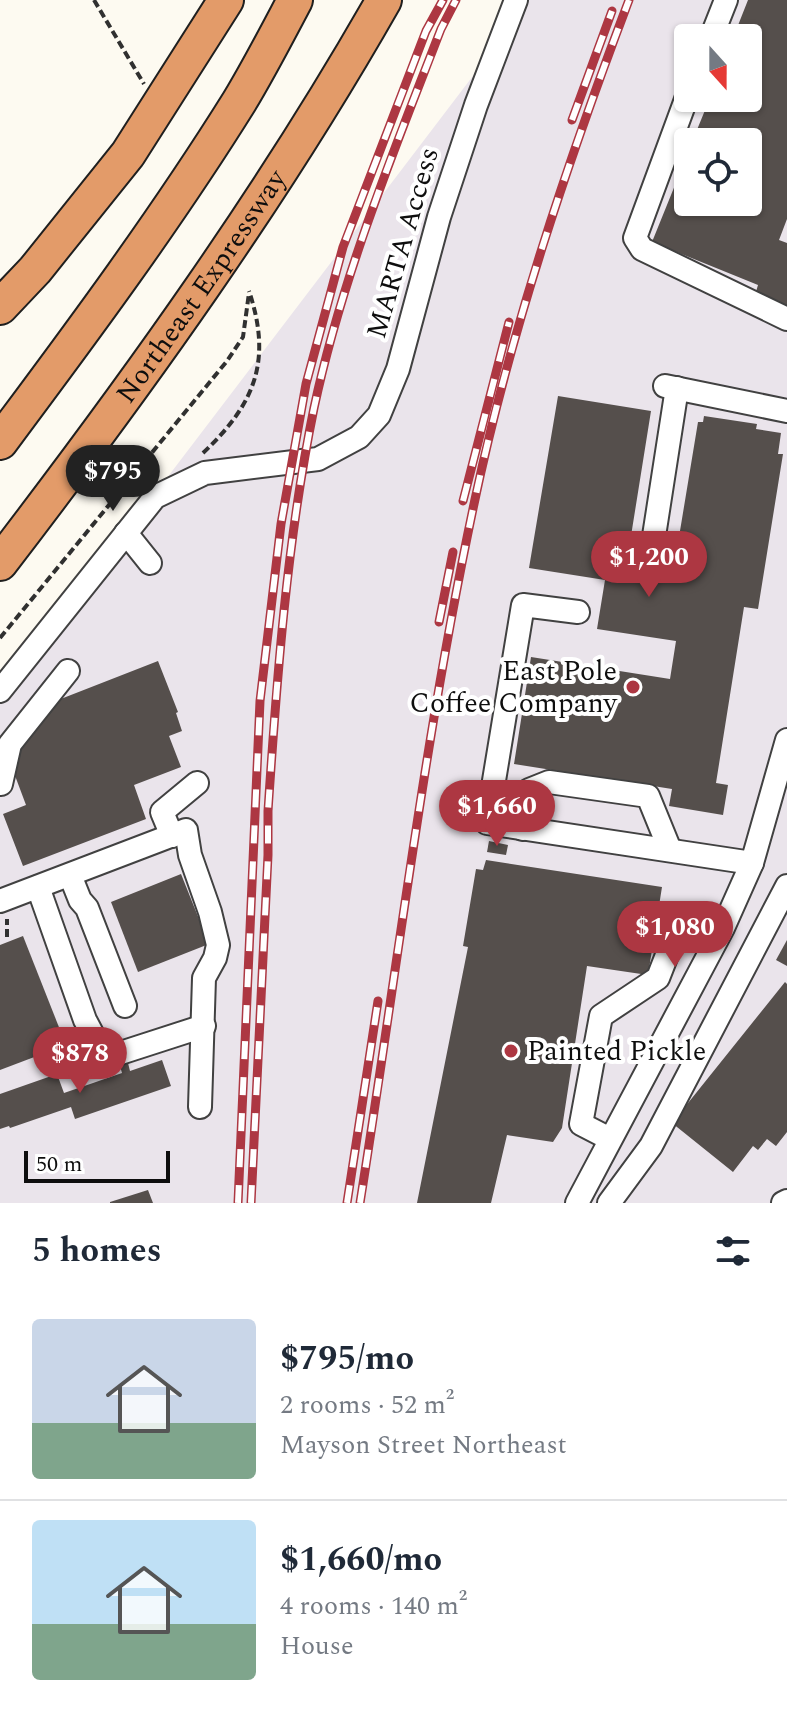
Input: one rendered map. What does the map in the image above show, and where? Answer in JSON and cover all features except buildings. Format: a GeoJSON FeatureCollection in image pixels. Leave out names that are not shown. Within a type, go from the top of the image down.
{"type":"FeatureCollection","features":[{"type":"Feature","properties":{"kind":"highway"},"geometry":{"type":"LineString","coordinates":[[0,307],[35,270],[128,154],[226,0]]}},
{"type":"Feature","properties":{"kind":"highway"},"geometry":{"type":"LineString","coordinates":[[0,442],[81,334],[190,176],[240,100],[295,0]]}},
{"type":"Feature","properties":{"kind":"highway","name":"Northeast Expressway"},"geometry":{"type":"LineString","coordinates":[[0,563],[144,371],[204,284],[315,115],[384,0]]}},
{"type":"Feature","properties":{"kind":"street","name":"MARTA Access"},"geometry":{"type":"LineString","coordinates":[[0,691],[155,497],[205,473],[318,459],[359,437],[379,415],[398,369],[439,217],[476,105],[516,0]]}},
{"type":"Feature","properties":{"kind":"street"},"geometry":{"type":"LineString","coordinates":[[717,24],[726,0]]}},
{"type":"Feature","properties":{"kind":"street"},"geometry":{"type":"LineString","coordinates":[[681,112],[635,238],[642,249],[787,319]]}},
{"type":"Feature","properties":{"kind":"street"},"geometry":{"type":"LineString","coordinates":[[654,536],[670,387],[787,411]]}},
{"type":"Feature","properties":{"kind":"street"},"geometry":{"type":"LineString","coordinates":[[126,533],[150,563]]}},
{"type":"Feature","properties":{"kind":"street"},"geometry":{"type":"LineString","coordinates":[[578,612],[523,605],[487,823],[752,863]]}},
{"type":"Feature","properties":{"kind":"street"},"geometry":{"type":"LineString","coordinates":[[1,784],[10,744],[68,671]]}},
{"type":"Feature","properties":{"kind":"street"},"geometry":{"type":"LineString","coordinates":[[577,1203],[723,928],[752,863],[785,753]]}},
{"type":"Feature","properties":{"kind":"street"},"geometry":{"type":"LineString","coordinates":[[523,829],[529,790],[549,782],[648,796],[670,850]]}},
{"type":"Feature","properties":{"kind":"street"},"geometry":{"type":"LineString","coordinates":[[197,783],[162,812],[179,833],[190,855],[218,945],[204,978],[200,1107]]}},
{"type":"Feature","properties":{"kind":"street"},"geometry":{"type":"LineString","coordinates":[[4,908],[38,887],[179,833]]}},
{"type":"Feature","properties":{"kind":"street"},"geometry":{"type":"LineString","coordinates":[[70,875],[80,900],[87,908],[125,1006]]}},
{"type":"Feature","properties":{"kind":"street"},"geometry":{"type":"LineString","coordinates":[[609,1203],[651,1146],[787,886]]}},
{"type":"Feature","properties":{"kind":"street"},"geometry":{"type":"LineString","coordinates":[[38,887],[85,1020],[105,1058],[204,1026]]}},
{"type":"Feature","properties":{"kind":"street"},"geometry":{"type":"LineString","coordinates":[[610,1139],[581,1124],[601,1016],[658,978],[683,914]]}},
{"type":"Feature","properties":{"kind":"street"},"geometry":{"type":"LineString","coordinates":[[658,978],[686,996]]}},
{"type":"Feature","properties":{"kind":"path"},"geometry":{"type":"LineString","coordinates":[[94,0],[145,86]]}},
{"type":"Feature","properties":{"kind":"path"},"geometry":{"type":"LineString","coordinates":[[0,638],[227,361],[243,337],[249,291],[260,330],[258,370],[249,396],[230,425],[195,459]]}},
{"type":"Feature","properties":{"kind":"path"},"geometry":{"type":"LineString","coordinates":[[4,908],[7,937]]}},
{"type":"Feature","properties":{"kind":"shaded area"},"geometry":{"type":"Polygon","coordinates":[[[526,0],[787,0],[787,1203],[0,1203],[0,690],[23,667],[498,43],[526,0]]]}},
{"type":"Feature","properties":{"kind":"railway"},"geometry":{"type":"LineString","coordinates":[[238,1203],[260,701],[281,524],[306,384],[343,247],[426,31],[443,0]]}},
{"type":"Feature","properties":{"kind":"railway"},"geometry":{"type":"LineString","coordinates":[[251,1203],[271,760],[284,608],[305,458],[326,359],[354,263],[441,29],[456,0]]}},
{"type":"Feature","properties":{"kind":"railway"},"geometry":{"type":"LineString","coordinates":[[360,1203],[426,765],[488,440],[542,249],[629,0]]}},
{"type":"Feature","properties":{"kind":"railway"},"geometry":{"type":"LineString","coordinates":[[572,120],[612,11]]}},
{"type":"Feature","properties":{"kind":"railway"},"geometry":{"type":"LineString","coordinates":[[463,501],[509,322]]}},
{"type":"Feature","properties":{"kind":"railway"},"geometry":{"type":"LineString","coordinates":[[439,622],[453,552]]}},
{"type":"Feature","properties":{"kind":"railway"},"geometry":{"type":"LineString","coordinates":[[347,1203],[378,1001]]}},
{"type":"Feature","properties":{"kind":"place","name":"East Pole Coffee Company"},"geometry":{"type":"Point","coordinates":[633,687]}},
{"type":"Feature","properties":{"kind":"place","name":"Painted Pickle"},"geometry":{"type":"Point","coordinates":[511,1051]}}]}
